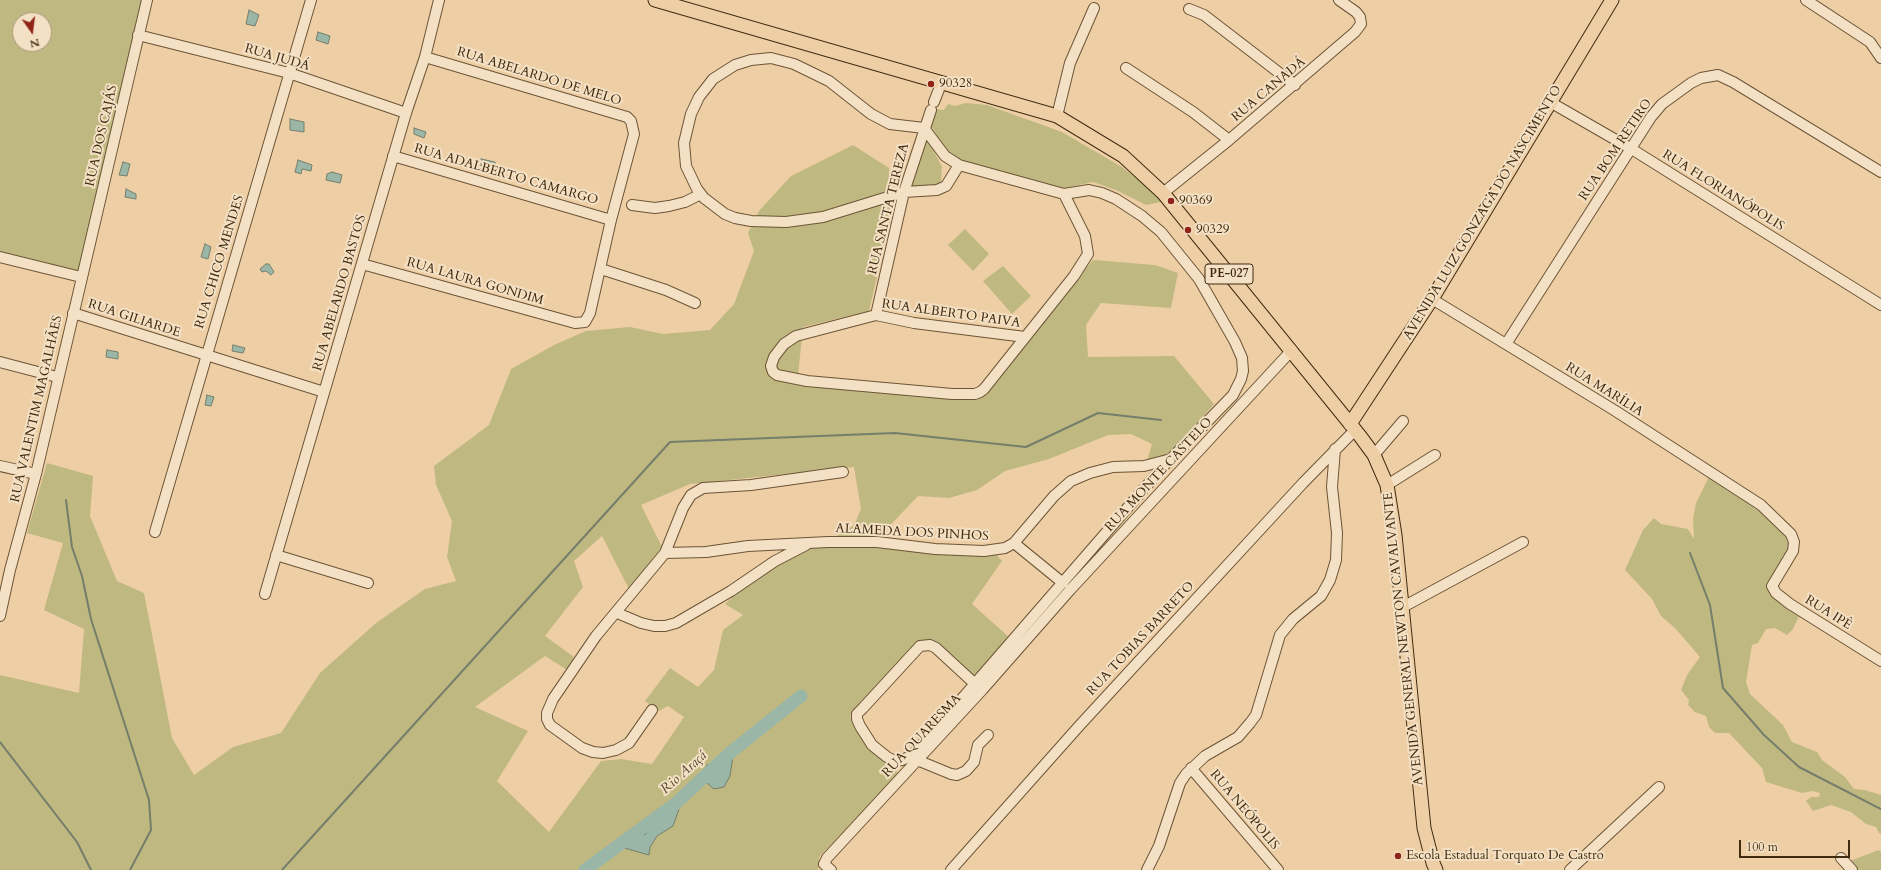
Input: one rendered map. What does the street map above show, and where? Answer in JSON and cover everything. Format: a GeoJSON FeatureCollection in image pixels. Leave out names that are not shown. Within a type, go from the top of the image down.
{"type":"FeatureCollection","features":[{"type":"Feature","properties":{"kind":"main road","name":"AVENIDA GENERAL NEWTON CAVALVANTE"},"geometry":{"type":"LineString","coordinates":[[655,0],[941,84],[1057,116],[1123,156],[1163,193],[1292,350],[1374,455],[1388,485],[1395,535],[1401,608],[1424,828],[1436,870]]}},
{"type":"Feature","properties":{"kind":"main road","name":"AVENIDA LUIZ GONZAGA DO NASCIMENTO"},"geometry":{"type":"LineString","coordinates":[[1352,427],[1432,299],[1612,0]]}},
{"type":"Feature","properties":{"kind":"street","name":"RUA DOS CAJÁS"},"geometry":{"type":"LineString","coordinates":[[81,277],[147,0]]}},
{"type":"Feature","properties":{"kind":"street","name":"RUA CHICO MENDES"},"geometry":{"type":"LineString","coordinates":[[155,532],[205,356],[311,0]]}},
{"type":"Feature","properties":{"kind":"street","name":"RUA ABELARDO BASTOS"},"geometry":{"type":"LineString","coordinates":[[265,594],[393,156],[425,57],[439,0]]}},
{"type":"Feature","properties":{"kind":"street","name":"RUA CANADÁ"},"geometry":{"type":"LineString","coordinates":[[1163,193],[1295,85],[1355,32],[1361,24],[1360,17],[1356,12],[1339,0]]}},
{"type":"Feature","properties":{"kind":"street"},"geometry":{"type":"LineString","coordinates":[[1806,0],[1870,42],[1881,58]]}},
{"type":"Feature","properties":{"kind":"street"},"geometry":{"type":"LineString","coordinates":[[1057,116],[1070,63],[1094,8]]}},
{"type":"Feature","properties":{"kind":"street"},"geometry":{"type":"LineString","coordinates":[[1189,9],[1204,15],[1295,85]]}},
{"type":"Feature","properties":{"kind":"street","name":"RUA JUDÁ"},"geometry":{"type":"LineString","coordinates":[[138,34],[289,73],[406,113]]}},
{"type":"Feature","properties":{"kind":"street","name":"RUA ABELARDO DE MELO"},"geometry":{"type":"LineString","coordinates":[[425,57],[626,117],[631,121],[634,134],[611,220]]}},
{"type":"Feature","properties":{"kind":"street"},"geometry":{"type":"LineString","coordinates":[[959,165],[949,183],[942,189],[904,192],[823,217],[786,222],[735,218],[714,206],[701,194],[686,166],[684,143],[691,114],[699,97],[713,79],[735,65],[751,60],[771,58],[794,64],[829,81],[871,114],[890,124],[924,128],[945,156],[959,165],[1064,194],[1089,190],[1102,193],[1116,199],[1142,216],[1161,232],[1199,279],[1210,296],[1242,358],[1243,371],[1233,395],[1170,459],[913,755],[908,758],[895,761],[887,757],[872,745],[860,726],[858,714],[920,646],[930,645],[936,648],[974,683]]}},
{"type":"Feature","properties":{"kind":"street"},"geometry":{"type":"LineString","coordinates":[[1126,68],[1193,112],[1229,140]]}},
{"type":"Feature","properties":{"kind":"street","name":"RUA BOM RETIRO"},"geometry":{"type":"LineString","coordinates":[[1506,344],[1630,148],[1662,104],[1691,83],[1702,78],[1718,75],[1739,86],[1881,172]]}},
{"type":"Feature","properties":{"kind":"street","name":"RUA SANTA TEREZA"},"geometry":{"type":"LineString","coordinates":[[876,316],[904,192],[924,128],[941,84]]}},
{"type":"Feature","properties":{"kind":"street","name":"RUA FLORIANÓPOLIS"},"geometry":{"type":"LineString","coordinates":[[1550,102],[1630,148],[1881,305]]}},
{"type":"Feature","properties":{"kind":"street","name":"RUA ADALBERTO CAMARGO"},"geometry":{"type":"LineString","coordinates":[[393,156],[611,220]]}},
{"type":"Feature","properties":{"kind":"street"},"geometry":{"type":"LineString","coordinates":[[632,205],[655,208],[669,206],[685,202],[701,194]]}},
{"type":"Feature","properties":{"kind":"street"},"geometry":{"type":"LineString","coordinates":[[1026,337],[1074,276],[1088,254],[1085,236],[1064,194]]}},
{"type":"Feature","properties":{"kind":"street"},"geometry":{"type":"LineString","coordinates":[[611,220],[601,270],[666,290],[695,304]]}},
{"type":"Feature","properties":{"kind":"street"},"geometry":{"type":"LineString","coordinates":[[0,257],[81,277]]}},
{"type":"Feature","properties":{"kind":"street","name":"RUA LAURA GONDIM"},"geometry":{"type":"LineString","coordinates":[[362,264],[532,312],[582,324],[585,322],[590,313],[601,270]]}},
{"type":"Feature","properties":{"kind":"street","name":"RUA VALENTIM MAGALHÃES"},"geometry":{"type":"LineString","coordinates":[[0,616],[10,570],[36,474],[81,277]]}},
{"type":"Feature","properties":{"kind":"street","name":"RUA MARÍLIA"},"geometry":{"type":"LineString","coordinates":[[1432,299],[1614,410],[1761,505],[1791,534],[1794,542],[1790,556],[1776,578]]}},
{"type":"Feature","properties":{"kind":"street","name":"RUA GILIARDE"},"geometry":{"type":"LineString","coordinates":[[73,313],[205,356],[324,392]]}},
{"type":"Feature","properties":{"kind":"street","name":"RUA ALBERTO PAIVA"},"geometry":{"type":"LineString","coordinates":[[876,316],[914,323],[1026,337],[984,389],[975,394],[926,392],[806,381],[777,375],[773,372],[771,366],[774,356],[784,344],[796,336],[876,316]]}},
{"type":"Feature","properties":{"kind":"street","name":"RUA MONTE CASTELO"},"geometry":{"type":"LineString","coordinates":[[1045,619],[1292,350]]}},
{"type":"Feature","properties":{"kind":"street"},"geometry":{"type":"LineString","coordinates":[[0,362],[58,377]]}},
{"type":"Feature","properties":{"kind":"street"},"geometry":{"type":"LineString","coordinates":[[1374,455],[1403,421]]}},
{"type":"Feature","properties":{"kind":"street","name":"RUA TOBIAS BARRETO"},"geometry":{"type":"LineString","coordinates":[[951,870],[1080,725],[1335,449],[1352,427]]}},
{"type":"Feature","properties":{"kind":"street"},"geometry":{"type":"LineString","coordinates":[[1147,870],[1159,846],[1180,783],[1191,768],[1205,756],[1238,737],[1250,723],[1256,715],[1280,635],[1293,619],[1321,596],[1326,589],[1336,560],[1337,533],[1332,487],[1335,449]]}},
{"type":"Feature","properties":{"kind":"street"},"geometry":{"type":"LineString","coordinates":[[1388,485],[1435,455]]}},
{"type":"Feature","properties":{"kind":"street"},"geometry":{"type":"LineString","coordinates":[[1063,583],[1014,543],[1054,496],[1071,481],[1112,467],[1154,464],[1170,459]]}},
{"type":"Feature","properties":{"kind":"street"},"geometry":{"type":"LineString","coordinates":[[0,466],[36,474]]}},
{"type":"Feature","properties":{"kind":"street"},"geometry":{"type":"LineString","coordinates":[[652,710],[629,743],[616,750],[604,753],[592,752],[582,748],[556,730],[550,725],[547,719],[553,699],[596,636],[617,613],[664,553],[687,500],[698,491],[708,488],[739,486],[843,472]]}},
{"type":"Feature","properties":{"kind":"street","name":"ALAMEDA DOS PINHOS"},"geometry":{"type":"LineString","coordinates":[[664,553],[706,552],[748,546],[877,542],[935,549],[984,551],[1005,548],[1014,543]]}},
{"type":"Feature","properties":{"kind":"street"},"geometry":{"type":"LineString","coordinates":[[1401,608],[1523,542]]}},
{"type":"Feature","properties":{"kind":"street"},"geometry":{"type":"LineString","coordinates":[[617,613],[641,623],[654,626],[665,626],[676,623],[730,591],[775,561],[808,543]]}},
{"type":"Feature","properties":{"kind":"street"},"geometry":{"type":"LineString","coordinates":[[276,555],[368,583]]}},
{"type":"Feature","properties":{"kind":"street"},"geometry":{"type":"LineString","coordinates":[[0,567],[10,570]]}},
{"type":"Feature","properties":{"kind":"street","name":"RUA IPÊ"},"geometry":{"type":"LineString","coordinates":[[1776,578],[1772,586],[1781,598],[1881,661]]}},
{"type":"Feature","properties":{"kind":"street","name":"RUA QUARESMA"},"geometry":{"type":"LineString","coordinates":[[831,870],[824,864],[827,858],[1045,619]]}},
{"type":"Feature","properties":{"kind":"street"},"geometry":{"type":"LineString","coordinates":[[917,760],[957,775],[966,771],[974,762],[978,745],[988,735]]}},
{"type":"Feature","properties":{"kind":"street","name":"RUA NEÓPOLIS"},"geometry":{"type":"LineString","coordinates":[[1191,768],[1278,870]]}},
{"type":"Feature","properties":{"kind":"street"},"geometry":{"type":"LineString","coordinates":[[1570,870],[1659,787]]}},
{"type":"Feature","properties":{"kind":"street"},"geometry":{"type":"LineString","coordinates":[[1841,858],[1852,870]]}},
{"type":"Feature","properties":{"kind":"shaded area"},"geometry":{"type":"Polygon","coordinates":[[[0,0],[143,0],[79,272],[0,253],[0,0]]]}},
{"type":"Feature","properties":{"kind":"shaded area"},"geometry":{"type":"Polygon","coordinates":[[[249,10],[259,15],[255,26],[246,24],[249,10]]]}},
{"type":"Feature","properties":{"kind":"shaded area"},"geometry":{"type":"Polygon","coordinates":[[[318,32],[330,36],[328,44],[316,40],[318,32]]]}},
{"type":"Feature","properties":{"kind":"shaded area"},"geometry":{"type":"Polygon","coordinates":[[[966,103],[987,105],[1062,132],[1122,167],[1165,201],[1146,205],[1118,191],[1093,182],[1065,188],[976,165],[947,155],[930,124],[936,109],[944,110],[948,104],[955,106],[966,103]]]}},
{"type":"Feature","properties":{"kind":"shaded area"},"geometry":{"type":"Polygon","coordinates":[[[290,119],[304,122],[304,132],[290,130],[290,119]]]}},
{"type":"Feature","properties":{"kind":"shaded area"},"geometry":{"type":"Polygon","coordinates":[[[414,128],[426,132],[424,138],[414,134],[414,128]]]}},
{"type":"Feature","properties":{"kind":"shaded area"},"geometry":{"type":"Polygon","coordinates":[[[927,138],[942,167],[941,184],[906,190],[927,138]]]}},
{"type":"Feature","properties":{"kind":"shaded area"},"geometry":{"type":"Polygon","coordinates":[[[853,145],[889,168],[890,220],[869,311],[803,327],[797,385],[977,400],[1093,260],[1155,265],[1178,273],[1171,308],[1101,303],[1086,325],[1088,357],[1174,356],[1214,404],[1169,456],[1147,461],[1152,444],[1131,434],[1108,435],[1049,459],[1005,471],[977,490],[949,498],[918,496],[879,537],[832,539],[854,525],[861,509],[854,467],[690,484],[641,505],[662,547],[629,589],[602,536],[574,561],[583,587],[545,636],[574,657],[567,670],[545,656],[475,707],[528,731],[497,781],[549,832],[601,761],[621,759],[652,764],[684,717],[668,706],[659,711],[645,701],[670,668],[698,687],[714,670],[723,630],[743,615],[725,604],[747,584],[804,548],[847,545],[995,553],[1002,561],[972,604],[1010,638],[973,679],[930,640],[923,640],[850,716],[853,724],[900,775],[819,857],[818,870],[0,870],[0,675],[79,693],[84,629],[44,610],[63,543],[27,533],[47,463],[93,476],[90,516],[117,581],[144,593],[172,738],[194,775],[233,747],[281,733],[320,673],[376,623],[425,589],[456,581],[447,557],[452,521],[436,485],[434,466],[489,425],[511,369],[554,345],[586,331],[630,327],[663,334],[710,330],[734,304],[754,251],[748,233],[759,211],[791,176],[853,145]]]}},
{"type":"Feature","properties":{"kind":"shaded area"},"geometry":{"type":"Polygon","coordinates":[[[481,159],[495,162],[495,169],[481,166],[481,159]]]}},
{"type":"Feature","properties":{"kind":"shaded area"},"geometry":{"type":"Polygon","coordinates":[[[298,160],[312,165],[311,171],[302,169],[301,174],[295,172],[298,160]]]}},
{"type":"Feature","properties":{"kind":"shaded area"},"geometry":{"type":"Polygon","coordinates":[[[123,162],[130,164],[127,176],[119,175],[123,162]]]}},
{"type":"Feature","properties":{"kind":"shaded area"},"geometry":{"type":"Polygon","coordinates":[[[332,172],[342,175],[340,183],[326,180],[327,174],[332,172]]]}},
{"type":"Feature","properties":{"kind":"shaded area"},"geometry":{"type":"Polygon","coordinates":[[[126,189],[136,194],[136,199],[125,197],[126,189]]]}},
{"type":"Feature","properties":{"kind":"shaded area"},"geometry":{"type":"Polygon","coordinates":[[[965,229],[989,254],[973,271],[948,245],[965,229]]]}},
{"type":"Feature","properties":{"kind":"shaded area"},"geometry":{"type":"Polygon","coordinates":[[[205,244],[211,247],[208,259],[201,257],[205,244]]]}},
{"type":"Feature","properties":{"kind":"shaded area"},"geometry":{"type":"Polygon","coordinates":[[[266,264],[269,264],[274,272],[271,275],[266,271],[262,272],[260,269],[266,264]]]}},
{"type":"Feature","properties":{"kind":"shaded area"},"geometry":{"type":"Polygon","coordinates":[[[1003,266],[1031,296],[1012,314],[983,281],[1003,266]]]}},
{"type":"Feature","properties":{"kind":"shaded area"},"geometry":{"type":"Polygon","coordinates":[[[233,345],[245,348],[243,353],[232,351],[233,345]]]}},
{"type":"Feature","properties":{"kind":"shaded area"},"geometry":{"type":"Polygon","coordinates":[[[107,350],[118,352],[118,359],[106,357],[107,350]]]}},
{"type":"Feature","properties":{"kind":"shaded area"},"geometry":{"type":"Polygon","coordinates":[[[207,395],[214,397],[211,406],[205,405],[207,395]]]}},
{"type":"Feature","properties":{"kind":"shaded area"},"geometry":{"type":"Polygon","coordinates":[[[1710,475],[1776,524],[1787,539],[1790,549],[1771,592],[1782,605],[1799,616],[1793,629],[1787,635],[1775,628],[1766,629],[1758,643],[1752,645],[1746,682],[1750,694],[1783,725],[1792,742],[1817,752],[1822,760],[1845,777],[1854,789],[1865,790],[1881,795],[1881,834],[1876,827],[1866,824],[1851,812],[1831,805],[1813,811],[1806,801],[1811,797],[1819,797],[1820,793],[1812,791],[1802,793],[1766,782],[1762,768],[1729,733],[1715,733],[1709,727],[1706,716],[1695,712],[1688,705],[1689,700],[1681,690],[1687,675],[1700,657],[1675,628],[1661,616],[1652,599],[1625,570],[1643,530],[1654,518],[1661,524],[1688,529],[1694,539],[1693,519],[1696,503],[1710,475]]]}},
{"type":"Feature","properties":{"kind":"shaded area"},"geometry":{"type":"Polygon","coordinates":[[[731,752],[739,753],[733,756],[730,776],[724,787],[714,789],[702,779],[707,765],[717,762],[721,764],[728,760],[728,755],[731,752]]]}},
{"type":"Feature","properties":{"kind":"shaded area"},"geometry":{"type":"Polygon","coordinates":[[[675,804],[679,809],[673,826],[657,836],[650,847],[649,855],[614,845],[646,834],[649,826],[663,810],[675,804]]]}},
{"type":"Feature","properties":{"kind":"shaded area"},"geometry":{"type":"Polygon","coordinates":[[[1879,850],[1881,852],[1881,870],[1857,870],[1850,861],[1879,850]]]}},
{"type":"Feature","properties":{"kind":"waterway"},"geometry":{"type":"LineString","coordinates":[[282,870],[670,442],[895,433],[1026,447],[1098,413],[1161,420]]}},
{"type":"Feature","properties":{"kind":"waterway"},"geometry":{"type":"LineString","coordinates":[[66,500],[72,547],[82,576],[91,619],[149,800],[151,830],[130,870]]}},
{"type":"Feature","properties":{"kind":"waterway"},"geometry":{"type":"LineString","coordinates":[[1690,553],[1710,605],[1723,688],[1764,735],[1799,767],[1881,809]]}},
{"type":"Feature","properties":{"kind":"waterway","name":"Rio Araçá"},"geometry":{"type":"LineString","coordinates":[[585,870],[675,804],[731,752],[801,696]]}},
{"type":"Feature","properties":{"kind":"waterway"},"geometry":{"type":"LineString","coordinates":[[0,742],[77,842],[91,870]]}},
{"type":"Feature","properties":{"kind":"place","name":"90328"},"geometry":{"type":"Point","coordinates":[931,84]}},
{"type":"Feature","properties":{"kind":"place","name":"90369"},"geometry":{"type":"Point","coordinates":[1171,201]}},
{"type":"Feature","properties":{"kind":"place","name":"90329"},"geometry":{"type":"Point","coordinates":[1188,230]}},
{"type":"Feature","properties":{"kind":"place","name":"Escola Estadual Torquato De Castro"},"geometry":{"type":"Point","coordinates":[1398,856]}}]}
